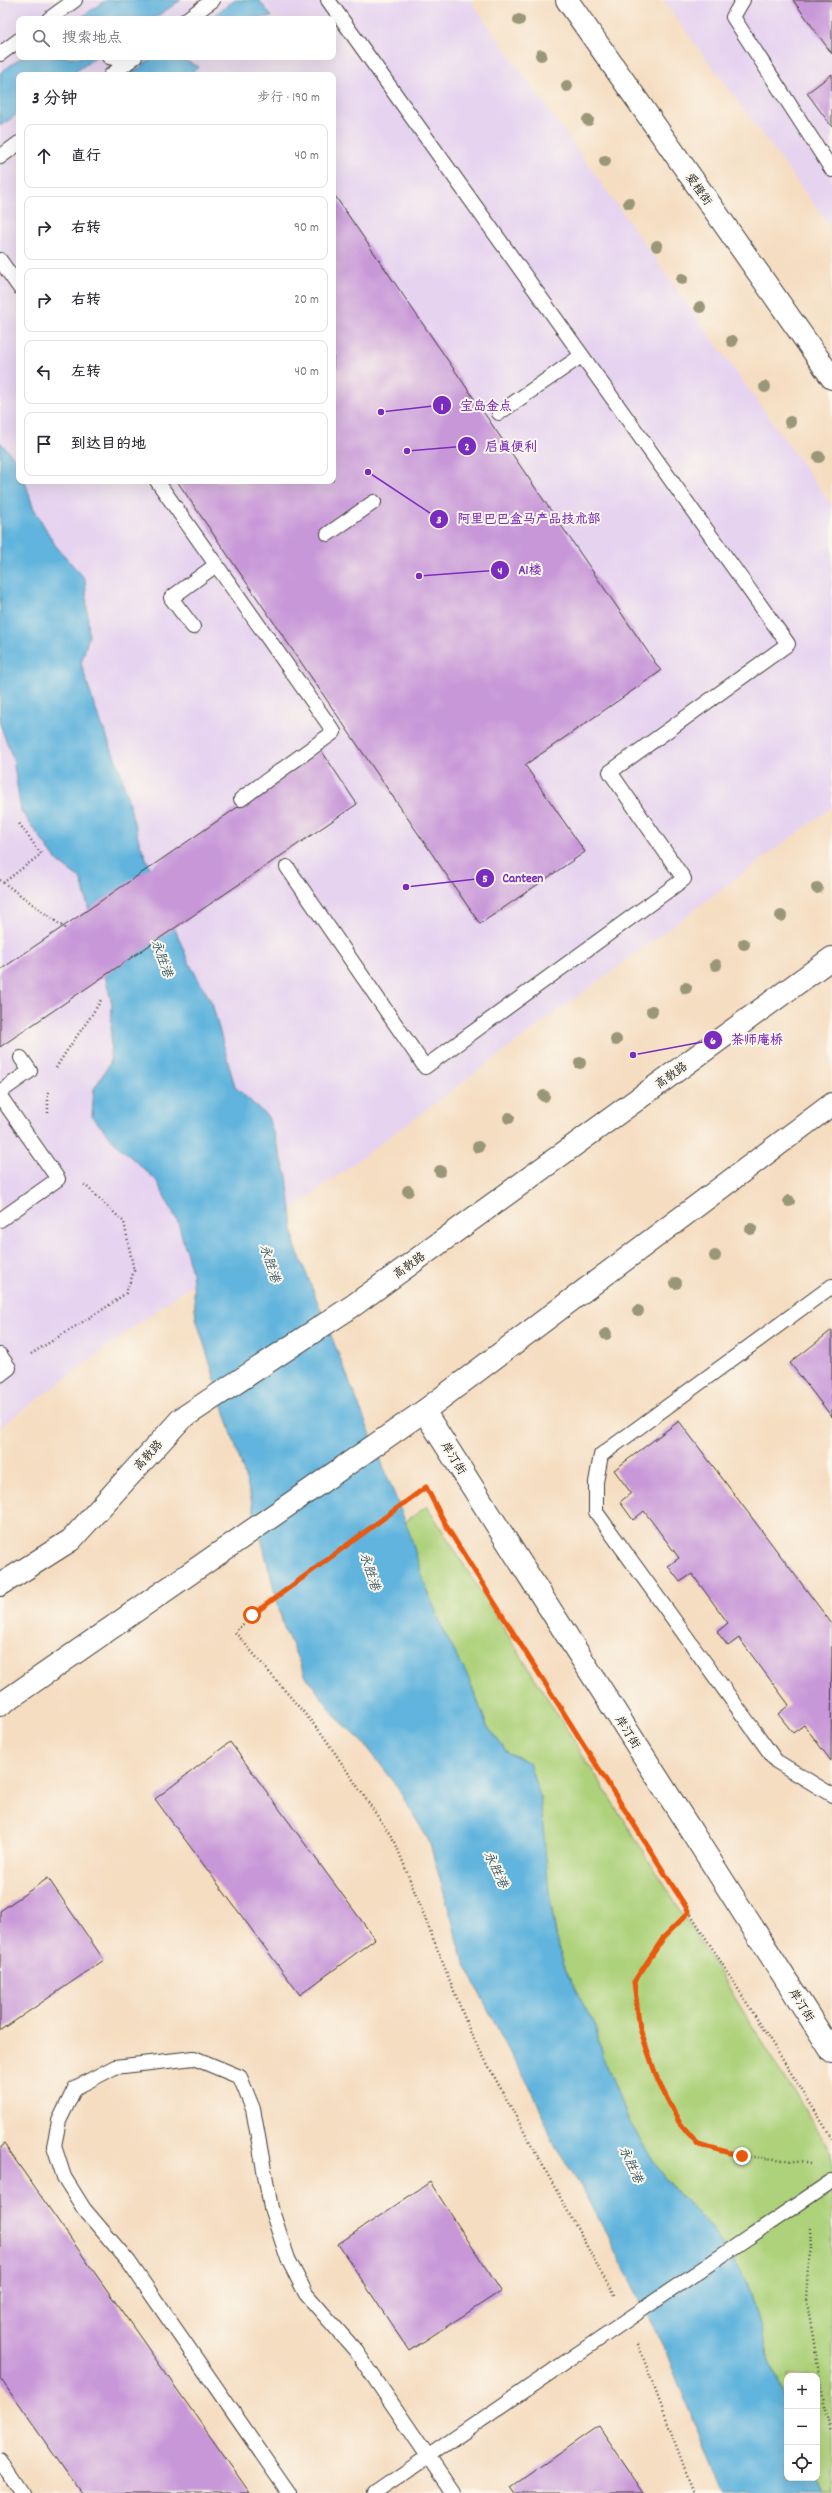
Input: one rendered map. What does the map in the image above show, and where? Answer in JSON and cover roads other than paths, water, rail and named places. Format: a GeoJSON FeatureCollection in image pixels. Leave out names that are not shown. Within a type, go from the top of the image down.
{"type":"FeatureCollection","features":[{"type":"Feature","properties":{"kind":"main road","name":"爱橙街"},"geometry":{"type":"LineString","coordinates":[[567,0],[831,375]]}},
{"type":"Feature","properties":{"kind":"main road","name":"高教路"},"geometry":{"type":"LineString","coordinates":[[0,1585],[71,1540],[181,1419],[354,1305],[832,958]]}},
{"type":"Feature","properties":{"kind":"main road"},"geometry":{"type":"LineString","coordinates":[[0,1705],[219,1552],[397,1431],[832,1104]]}},
{"type":"Feature","properties":{"kind":"main road","name":"岸汀街"},"geometry":{"type":"LineString","coordinates":[[424,1411],[832,2052]]}},
{"type":"Feature","properties":{"kind":"lane"},"geometry":{"type":"LineString","coordinates":[[53,16],[76,0]]}},
{"type":"Feature","properties":{"kind":"lane"},"geometry":{"type":"LineString","coordinates":[[191,16],[213,0]]}},
{"type":"Feature","properties":{"kind":"lane"},"geometry":{"type":"LineString","coordinates":[[287,867],[425,1067],[684,879],[610,772],[788,644],[328,0]]}},
{"type":"Feature","properties":{"kind":"lane"},"geometry":{"type":"LineString","coordinates":[[743,0],[733,17],[832,170]]}},
{"type":"Feature","properties":{"kind":"lane"},"geometry":{"type":"LineString","coordinates":[[0,54],[16,42]]}},
{"type":"Feature","properties":{"kind":"lane"},"geometry":{"type":"LineString","coordinates":[[115,72],[132,60]]}},
{"type":"Feature","properties":{"kind":"lane"},"geometry":{"type":"LineString","coordinates":[[0,157],[16,145]]}},
{"type":"Feature","properties":{"kind":"lane"},"geometry":{"type":"LineString","coordinates":[[0,260],[16,283]]}},
{"type":"Feature","properties":{"kind":"lane"},"geometry":{"type":"LineString","coordinates":[[499,413],[581,356]]}},
{"type":"Feature","properties":{"kind":"lane"},"geometry":{"type":"LineString","coordinates":[[159,484],[216,565],[243,594],[334,732],[241,799]]}},
{"type":"Feature","properties":{"kind":"lane"},"geometry":{"type":"LineString","coordinates":[[328,534],[374,502]]}},
{"type":"Feature","properties":{"kind":"lane"},"geometry":{"type":"LineString","coordinates":[[193,627],[171,598],[216,565]]}},
{"type":"Feature","properties":{"kind":"lane"},"geometry":{"type":"LineString","coordinates":[[0,1092],[30,1070],[21,1058]]}},
{"type":"Feature","properties":{"kind":"lane"},"geometry":{"type":"LineString","coordinates":[[0,1096],[58,1179],[0,1220]]}},
{"type":"Feature","properties":{"kind":"lane"},"geometry":{"type":"LineString","coordinates":[[832,1286],[601,1455],[596,1482],[596,1512],[776,1761],[832,1795]]}},
{"type":"Feature","properties":{"kind":"lane"},"geometry":{"type":"LineString","coordinates":[[0,1355],[5,1372]]}},
{"type":"Feature","properties":{"kind":"lane"},"geometry":{"type":"LineString","coordinates":[[289,2493],[129,2262],[84,2209],[64,2177],[54,2146],[59,2121],[75,2088],[115,2067],[194,2058],[240,2077],[253,2110],[272,2208],[288,2259],[306,2294],[356,2351],[453,2493]]}},
{"type":"Feature","properties":{"kind":"lane"},"geometry":{"type":"LineString","coordinates":[[375,2493],[831,2182]]}},
{"type":"Feature","properties":{"kind":"lane"},"geometry":{"type":"LineString","coordinates":[[0,2460],[22,2493]]}},
{"type":"Feature","properties":{"kind":"water"},"geometry":{"type":"Polygon","coordinates":[[[106,0],[181,0],[157,16],[83,16],[106,0]]]}},
{"type":"Feature","properties":{"kind":"water"},"geometry":{"type":"Polygon","coordinates":[[[235,0],[259,0],[271,16],[213,16],[235,0]]]}},
{"type":"Feature","properties":{"kind":"water"},"geometry":{"type":"Polygon","coordinates":[[[18,60],[92,60],[75,72],[16,72],[16,115],[0,126],[0,73],[18,60]]]}},
{"type":"Feature","properties":{"kind":"water"},"geometry":{"type":"Polygon","coordinates":[[[150,60],[184,60],[199,67],[192,72],[133,72],[150,60]]]}},
{"type":"Feature","properties":{"kind":"water","name":"永胜港"},"geometry":{"type":"Polygon","coordinates":[[[0,442],[16,460],[16,484],[26,484],[33,507],[55,545],[85,579],[89,636],[81,663],[95,708],[120,770],[139,841],[189,963],[212,1003],[235,1087],[268,1117],[287,1176],[295,1245],[409,1531],[424,1582],[444,1632],[469,1679],[487,1726],[507,1752],[529,1763],[540,1796],[550,1900],[558,1947],[568,1976],[595,2026],[602,2055],[629,2121],[653,2161],[678,2194],[705,2220],[748,2283],[771,2365],[784,2399],[784,2481],[819,2481],[824,2493],[722,2493],[664,2347],[587,2196],[556,2148],[534,2094],[511,2055],[464,1962],[429,1841],[394,1782],[364,1743],[337,1718],[305,1675],[284,1628],[248,1487],[196,1318],[192,1273],[178,1222],[156,1180],[115,1143],[92,1116],[94,1089],[110,1063],[112,1004],[81,879],[57,861],[21,811],[13,759],[0,724],[0,442]]]}},
{"type":"Feature","properties":{"kind":"place","name":"宝岛金点"},"geometry":{"type":"Point","coordinates":[381,412]}},
{"type":"Feature","properties":{"kind":"place","name":"启真便利"},"geometry":{"type":"Point","coordinates":[407,451]}},
{"type":"Feature","properties":{"kind":"place","name":"阿里巴巴盒马产品技术部"},"geometry":{"type":"Point","coordinates":[368,472]}},
{"type":"Feature","properties":{"kind":"place","name":"A1楼"},"geometry":{"type":"Point","coordinates":[419,576]}},
{"type":"Feature","properties":{"kind":"place","name":"Canteen"},"geometry":{"type":"Point","coordinates":[406,887]}},
{"type":"Feature","properties":{"kind":"place","name":"茶师庵桥"},"geometry":{"type":"Point","coordinates":[633,1055]}}]}
